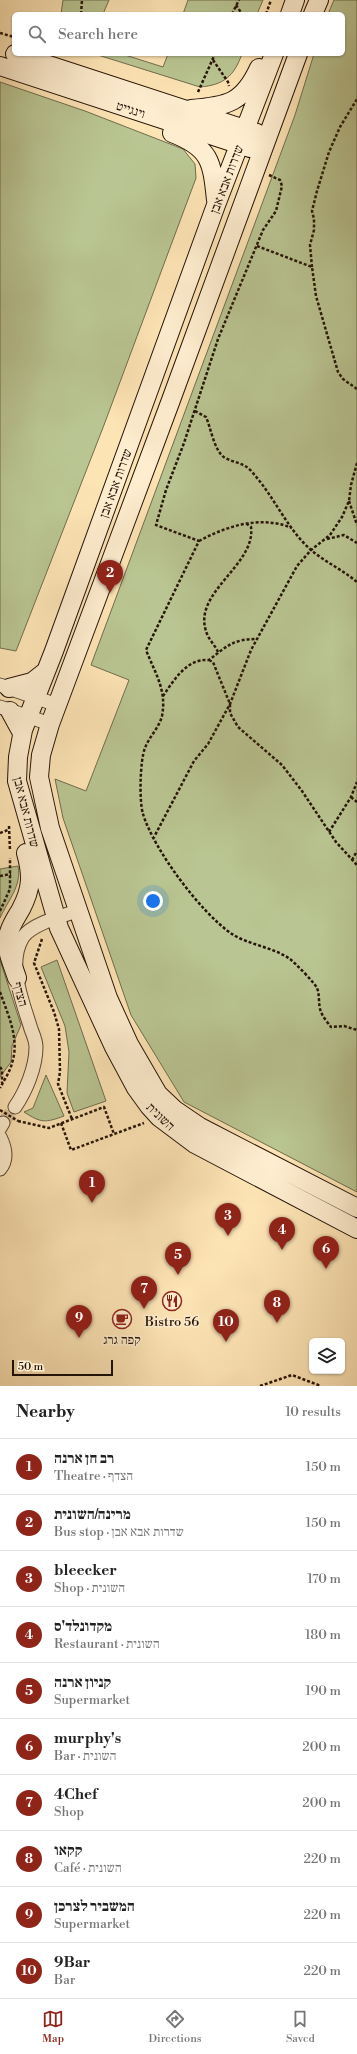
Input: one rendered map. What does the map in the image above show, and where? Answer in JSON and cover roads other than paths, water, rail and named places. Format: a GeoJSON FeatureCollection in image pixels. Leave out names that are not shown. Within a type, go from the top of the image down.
{"type":"FeatureCollection","features":[{"type":"Feature","properties":{"kind":"street"},"geometry":{"type":"LineString","coordinates":[[291,12],[295,0]]}},
{"type":"Feature","properties":{"kind":"street"},"geometry":{"type":"LineString","coordinates":[[314,12],[319,0]]}},
{"type":"Feature","properties":{"kind":"street","name":"וינגייט"},"geometry":{"type":"LineString","coordinates":[[0,50],[12,53]]}},
{"type":"Feature","properties":{"kind":"street","name":"וינגייט"},"geometry":{"type":"LineString","coordinates":[[20,56],[186,110],[242,137]]}},
{"type":"Feature","properties":{"kind":"street"},"geometry":{"type":"LineString","coordinates":[[186,110],[212,108],[233,101],[243,95],[253,82],[264,56]]}},
{"type":"Feature","properties":{"kind":"street","name":"שדרות אבא אבן"},"geometry":{"type":"LineString","coordinates":[[57,918],[17,781],[18,757],[26,725],[216,204],[273,56]]}},
{"type":"Feature","properties":{"kind":"street","name":"שדרות אבא אבן"},"geometry":{"type":"LineString","coordinates":[[77,911],[50,828],[39,777],[41,754],[50,724],[172,400],[297,56]]}},
{"type":"Feature","properties":{"kind":"street","name":"וינגייט"},"geometry":{"type":"LineString","coordinates":[[0,66],[92,97],[264,144]]}},
{"type":"Feature","properties":{"kind":"street"},"geometry":{"type":"LineString","coordinates":[[92,97],[116,114],[186,138],[200,148],[212,165],[216,204]]}},
{"type":"Feature","properties":{"kind":"street"},"geometry":{"type":"LineString","coordinates":[[4,687],[32,682],[46,671]]}},
{"type":"Feature","properties":{"kind":"street"},"geometry":{"type":"LineString","coordinates":[[4,687],[57,705]]}},
{"type":"Feature","properties":{"kind":"street"},"geometry":{"type":"LineString","coordinates":[[5,709],[26,725],[50,724]]}},
{"type":"Feature","properties":{"kind":"street"},"geometry":{"type":"LineString","coordinates":[[17,781],[16,813],[31,872],[31,882],[27,895],[8,937],[7,948],[17,978]]}},
{"type":"Feature","properties":{"kind":"street","name":"הצדף"},"geometry":{"type":"LineString","coordinates":[[15,1107],[31,1075],[36,1046],[17,978],[17,957],[23,937],[29,931],[40,925],[77,911]]}},
{"type":"Feature","properties":{"kind":"street","name":"השונית"},"geometry":{"type":"LineString","coordinates":[[77,911],[114,1011],[129,1044],[158,1094],[174,1110],[200,1127],[357,1208]]}},
{"type":"Feature","properties":{"kind":"street","name":"השונית"},"geometry":{"type":"LineString","coordinates":[[57,918],[59,928],[114,1047],[136,1088],[159,1117],[195,1144],[357,1229]]}},
{"type":"Feature","properties":{"kind":"street"},"geometry":{"type":"LineString","coordinates":[[0,1137],[4,1144],[5,1153],[0,1169]]}},
{"type":"Feature","properties":{"kind":"tunnel"},"geometry":{"type":"LineString","coordinates":[[3,1123],[15,1107]]}},
{"type":"Feature","properties":{"kind":"place","name":"מרינה/השונית"},"geometry":{"type":"Point","coordinates":[110,593]}},
{"type":"Feature","properties":{"kind":"place","name":"רב חן ארנה"},"geometry":{"type":"Point","coordinates":[92,1203]}},
{"type":"Feature","properties":{"kind":"place","name":"bleecker"},"geometry":{"type":"Point","coordinates":[228,1236]}},
{"type":"Feature","properties":{"kind":"place","name":"מקדונלד'ס"},"geometry":{"type":"Point","coordinates":[282,1250]}},
{"type":"Feature","properties":{"kind":"place","name":"murphy's"},"geometry":{"type":"Point","coordinates":[326,1269]}},
{"type":"Feature","properties":{"kind":"place","name":"קניון ארנה"},"geometry":{"type":"Point","coordinates":[178,1275]}},
{"type":"Feature","properties":{"kind":"place","name":"Bistro 56"},"geometry":{"type":"Point","coordinates":[172,1301]}},
{"type":"Feature","properties":{"kind":"place","name":"4Chef"},"geometry":{"type":"Point","coordinates":[144,1309]}},
{"type":"Feature","properties":{"kind":"place","name":"קפה גרג"},"geometry":{"type":"Point","coordinates":[122,1319]}},
{"type":"Feature","properties":{"kind":"place","name":"קקאו"},"geometry":{"type":"Point","coordinates":[277,1323]}},
{"type":"Feature","properties":{"kind":"place","name":"המשביר לצרכן"},"geometry":{"type":"Point","coordinates":[79,1338]}},
{"type":"Feature","properties":{"kind":"place","name":"9Bar"},"geometry":{"type":"Point","coordinates":[226,1342]}}]}
